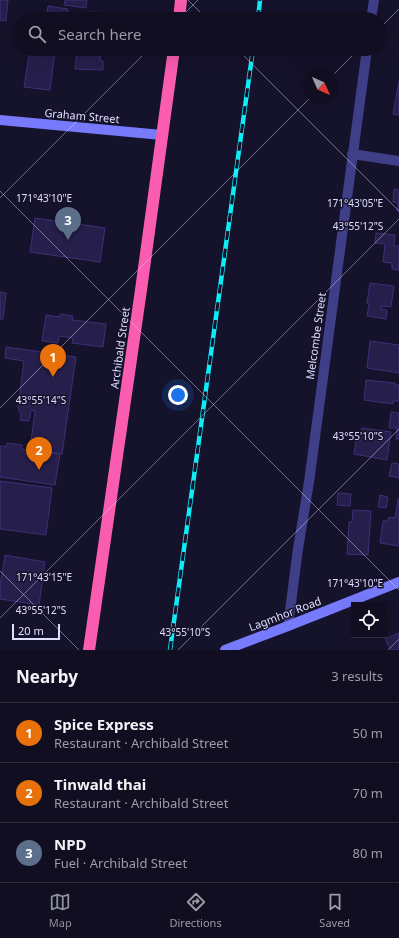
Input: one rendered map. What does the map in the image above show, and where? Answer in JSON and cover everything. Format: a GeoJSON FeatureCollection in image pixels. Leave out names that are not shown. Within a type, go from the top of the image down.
{"type":"FeatureCollection","features":[{"type":"Feature","properties":{"kind":"highway"},"geometry":{"type":"LineString","coordinates":[[179,12],[181,0]]}},
{"type":"Feature","properties":{"kind":"highway","name":"Archibald Street"},"geometry":{"type":"LineString","coordinates":[[89,650],[173,56]]}},
{"type":"Feature","properties":{"kind":"street"},"geometry":{"type":"LineString","coordinates":[[372,12],[374,0]]}},
{"type":"Feature","properties":{"kind":"street","name":"Melcombe Street"},"geometry":{"type":"LineString","coordinates":[[288,626],[298,549],[309,482],[366,56]]}},
{"type":"Feature","properties":{"kind":"street","name":"Graham Street"},"geometry":{"type":"LineString","coordinates":[[0,120],[162,135]]}},
{"type":"Feature","properties":{"kind":"street"},"geometry":{"type":"LineString","coordinates":[[352,154],[399,161]]}},
{"type":"Feature","properties":{"kind":"street","name":"Lagmhor Road"},"geometry":{"type":"LineString","coordinates":[[226,650],[399,582]]}},
{"type":"Feature","properties":{"kind":"building"},"geometry":{"type":"Polygon","coordinates":[[[0,0],[8,0],[6,21],[0,20],[0,0]]]}},
{"type":"Feature","properties":{"kind":"building"},"geometry":{"type":"Polygon","coordinates":[[[65,0],[87,0],[86,8],[64,5],[65,0]]]}},
{"type":"Feature","properties":{"kind":"building"},"geometry":{"type":"Polygon","coordinates":[[[48,6],[68,9],[68,12],[47,12],[48,6]]]}},
{"type":"Feature","properties":{"kind":"building"},"geometry":{"type":"Polygon","coordinates":[[[29,56],[54,56],[50,90],[24,87],[29,56]]]}},
{"type":"Feature","properties":{"kind":"building"},"geometry":{"type":"Polygon","coordinates":[[[76,56],[100,56],[100,60],[103,61],[103,70],[75,69],[76,56]]]}},
{"type":"Feature","properties":{"kind":"building"},"geometry":{"type":"Polygon","coordinates":[[[399,81],[399,115],[393,114],[399,81]]]}},
{"type":"Feature","properties":{"kind":"building"},"geometry":{"type":"Polygon","coordinates":[[[394,189],[399,190],[399,212],[397,211],[398,203],[393,202],[394,189]]]}},
{"type":"Feature","properties":{"kind":"building"},"geometry":{"type":"Polygon","coordinates":[[[35,218],[105,228],[100,262],[30,252],[35,218]]]}},
{"type":"Feature","properties":{"kind":"building"},"geometry":{"type":"Polygon","coordinates":[[[376,233],[395,235],[394,246],[399,246],[399,270],[392,269],[392,263],[383,262],[385,244],[375,243],[376,233]]]}},
{"type":"Feature","properties":{"kind":"building"},"geometry":{"type":"Polygon","coordinates":[[[370,283],[394,286],[391,307],[381,306],[381,309],[387,310],[386,319],[367,316],[370,283]]]}},
{"type":"Feature","properties":{"kind":"building"},"geometry":{"type":"Polygon","coordinates":[[[0,292],[6,293],[3,319],[0,319],[0,292]]]}},
{"type":"Feature","properties":{"kind":"building"},"geometry":{"type":"Polygon","coordinates":[[[60,314],[73,316],[72,320],[106,324],[103,347],[72,343],[73,338],[59,336],[58,343],[42,341],[46,315],[60,317],[60,314]]]}},
{"type":"Feature","properties":{"kind":"building"},"geometry":{"type":"Polygon","coordinates":[[[370,341],[399,345],[399,373],[367,368],[370,341]]]}},
{"type":"Feature","properties":{"kind":"building"},"geometry":{"type":"Polygon","coordinates":[[[6,347],[76,357],[62,454],[30,449],[35,411],[31,410],[29,421],[20,420],[21,414],[18,408],[24,361],[5,358],[6,347]]]}},
{"type":"Feature","properties":{"kind":"building"},"geometry":{"type":"Polygon","coordinates":[[[366,380],[395,383],[395,385],[399,385],[399,401],[393,401],[393,404],[364,400],[366,380]]]}},
{"type":"Feature","properties":{"kind":"building"},"geometry":{"type":"Polygon","coordinates":[[[391,412],[399,413],[399,439],[396,439],[397,428],[389,428],[391,412]]]}},
{"type":"Feature","properties":{"kind":"building"},"geometry":{"type":"Polygon","coordinates":[[[362,428],[391,432],[387,460],[354,454],[356,441],[360,441],[362,428]]]}},
{"type":"Feature","properties":{"kind":"building"},"geometry":{"type":"Polygon","coordinates":[[[7,443],[22,445],[21,449],[60,454],[55,485],[0,477],[0,446],[6,447],[7,443]]]}},
{"type":"Feature","properties":{"kind":"building"},"geometry":{"type":"Polygon","coordinates":[[[392,463],[399,464],[399,478],[389,476],[392,463]]]}},
{"type":"Feature","properties":{"kind":"building"},"geometry":{"type":"Polygon","coordinates":[[[0,481],[52,488],[46,535],[0,529],[0,481]]]}},
{"type":"Feature","properties":{"kind":"building"},"geometry":{"type":"Polygon","coordinates":[[[338,493],[351,494],[350,506],[337,505],[338,493]]]}},
{"type":"Feature","properties":{"kind":"building"},"geometry":{"type":"Polygon","coordinates":[[[380,495],[388,497],[386,508],[378,507],[380,495]]]}},
{"type":"Feature","properties":{"kind":"building"},"geometry":{"type":"Polygon","coordinates":[[[398,499],[399,546],[380,543],[383,521],[388,521],[389,517],[395,518],[398,499]]]}},
{"type":"Feature","properties":{"kind":"building"},"geometry":{"type":"Polygon","coordinates":[[[353,510],[371,511],[368,555],[347,554],[349,522],[352,522],[353,510]]]}},
{"type":"Feature","properties":{"kind":"building"},"geometry":{"type":"Polygon","coordinates":[[[5,555],[45,562],[39,605],[0,599],[0,586],[5,555]]]}},
{"type":"Feature","properties":{"kind":"building"},"geometry":{"type":"Polygon","coordinates":[[[399,633],[399,650],[391,650],[385,639],[399,633]]]}},
{"type":"Feature","properties":{"kind":"railway"},"geometry":{"type":"LineString","coordinates":[[259,12],[260,0]]}},
{"type":"Feature","properties":{"kind":"railway"},"geometry":{"type":"LineString","coordinates":[[170,650],[252,56]]}},
{"type":"Feature","properties":{"kind":"place","name":"NPD"},"geometry":{"type":"Point","coordinates":[68,240]}},
{"type":"Feature","properties":{"kind":"place","name":"Spice Express"},"geometry":{"type":"Point","coordinates":[53,377]}},
{"type":"Feature","properties":{"kind":"place","name":"Tinwald thai"},"geometry":{"type":"Point","coordinates":[39,470]}}]}
